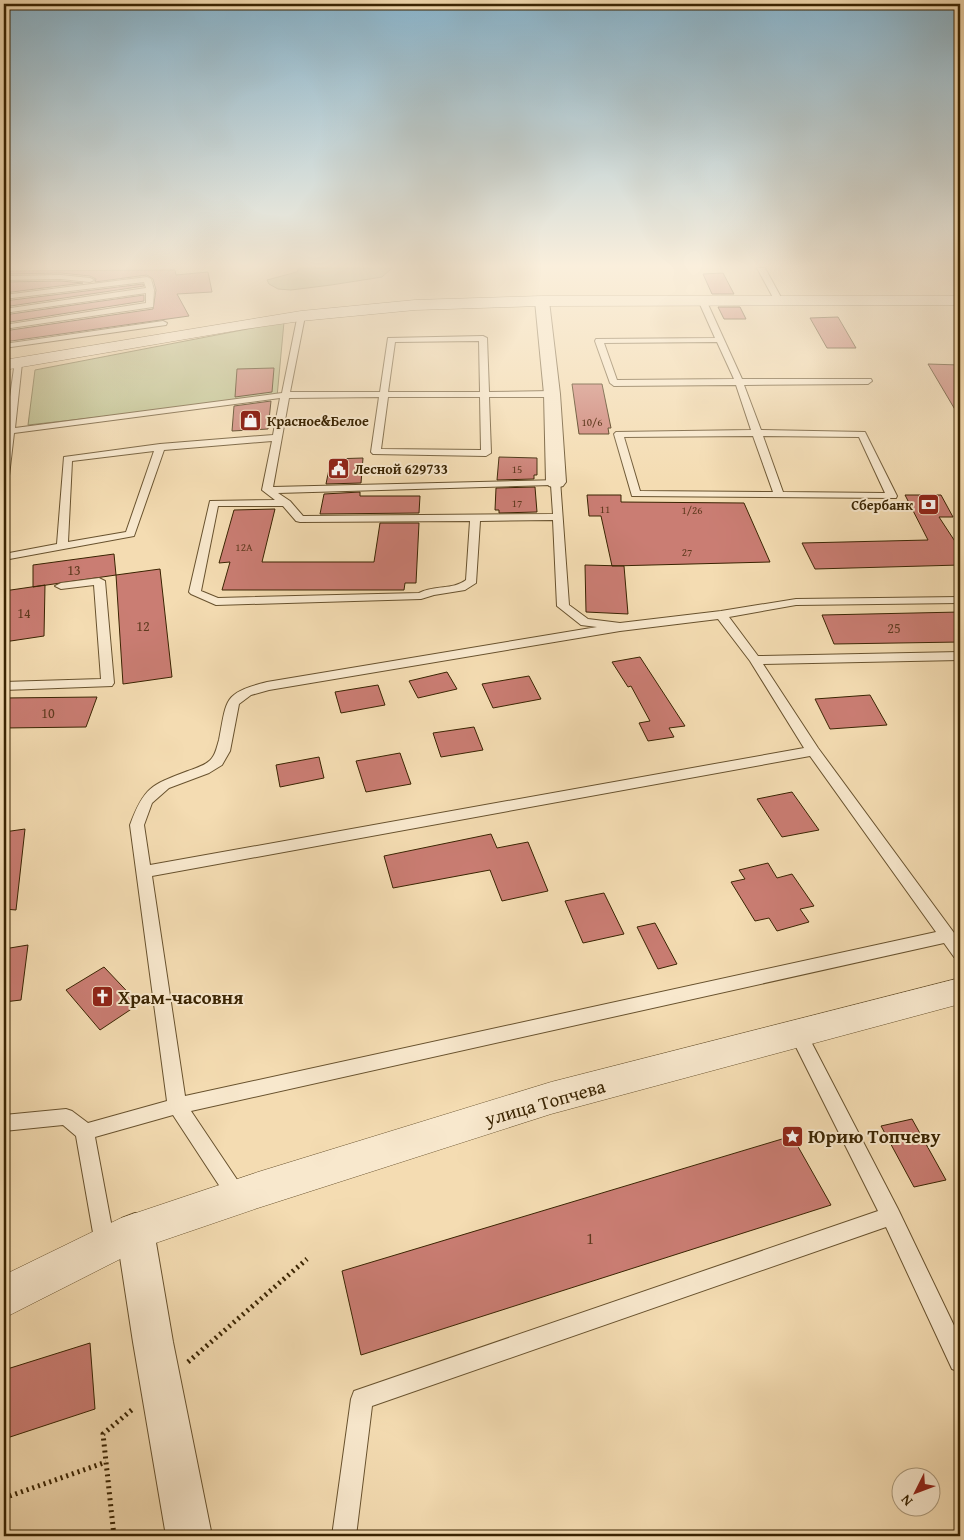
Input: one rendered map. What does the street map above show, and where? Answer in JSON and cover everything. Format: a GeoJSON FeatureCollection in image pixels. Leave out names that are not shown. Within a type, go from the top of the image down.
{"type":"FeatureCollection","features":[{"type":"Feature","properties":{"kind":"street"},"geometry":{"type":"LineString","coordinates":[[11,364],[155,340]]}},
{"type":"Feature","properties":{"kind":"street"},"geometry":{"type":"LineString","coordinates":[[546,340],[552,394],[556,482]]}},
{"type":"Feature","properties":{"kind":"street","name":"улица Топчева"},"geometry":{"type":"LineString","coordinates":[[4,1297],[120,1238],[238,1197],[551,1098],[960,991]]}},
{"type":"Feature","properties":{"kind":"street"},"geometry":{"type":"LineString","coordinates":[[120,1238],[153,1342],[189,1536]]}},
{"type":"Feature","properties":{"kind":"lane"},"geometry":{"type":"LineString","coordinates":[[4,346],[48,340]]}},
{"type":"Feature","properties":{"kind":"lane"},"geometry":{"type":"LineString","coordinates":[[51,357],[45,347],[53,340]]}},
{"type":"Feature","properties":{"kind":"lane"},"geometry":{"type":"LineString","coordinates":[[267,490],[296,340]]}},
{"type":"Feature","properties":{"kind":"lane"},"geometry":{"type":"LineString","coordinates":[[397,340],[391,340],[376,452],[486,453],[486,394],[483,340]]}},
{"type":"Feature","properties":{"kind":"lane"},"geometry":{"type":"LineString","coordinates":[[780,494],[739,382],[721,340],[599,341],[614,382],[739,382],[868,381]]}},
{"type":"Feature","properties":{"kind":"lane"},"geometry":{"type":"LineString","coordinates":[[4,476],[10,431],[11,364]]}},
{"type":"Feature","properties":{"kind":"lane"},"geometry":{"type":"LineString","coordinates":[[10,431],[285,396],[552,394]]}},
{"type":"Feature","properties":{"kind":"lane"},"geometry":{"type":"LineString","coordinates":[[619,434],[862,434],[892,496],[780,494],[636,494],[619,434]]}},
{"type":"Feature","properties":{"kind":"lane"},"geometry":{"type":"LineString","coordinates":[[62,545],[67,459],[160,447],[276,438]]}},
{"type":"Feature","properties":{"kind":"lane"},"geometry":{"type":"LineString","coordinates":[[4,557],[130,534],[160,447]]}},
{"type":"Feature","properties":{"kind":"lane"},"geometry":{"type":"LineString","coordinates":[[267,490],[556,482],[562,606],[586,622],[620,627]]}},
{"type":"Feature","properties":{"kind":"lane"},"geometry":{"type":"LineString","coordinates":[[267,490],[286,503],[300,519],[558,517]]}},
{"type":"Feature","properties":{"kind":"lane"},"geometry":{"type":"LineString","coordinates":[[286,503],[214,503],[194,592],[216,602],[421,596],[429,591],[466,587],[472,581],[475,517]]}},
{"type":"Feature","properties":{"kind":"lane"},"geometry":{"type":"LineString","coordinates":[[4,686],[108,684],[99,581],[61,586]]}},
{"type":"Feature","properties":{"kind":"lane"},"geometry":{"type":"LineString","coordinates":[[238,1197],[177,1106],[137,825],[146,801],[164,785],[204,770],[217,762],[223,751],[233,702],[247,692],[267,686],[620,627],[720,615],[796,602],[960,600]]}},
{"type":"Feature","properties":{"kind":"lane"},"geometry":{"type":"LineString","coordinates":[[720,615],[755,660],[813,751],[960,953]]}},
{"type":"Feature","properties":{"kind":"lane"},"geometry":{"type":"LineString","coordinates":[[755,660],[960,656]]}},
{"type":"Feature","properties":{"kind":"lane"},"geometry":{"type":"LineString","coordinates":[[144,872],[813,751]]}},
{"type":"Feature","properties":{"kind":"lane"},"geometry":{"type":"LineString","coordinates":[[85,1132],[177,1106],[948,936]]}},
{"type":"Feature","properties":{"kind":"lane"},"geometry":{"type":"LineString","coordinates":[[798,1033],[891,1216],[960,1361]]}},
{"type":"Feature","properties":{"kind":"lane"},"geometry":{"type":"LineString","coordinates":[[4,1123],[66,1117],[85,1132],[120,1238]]}},
{"type":"Feature","properties":{"kind":"lane"},"geometry":{"type":"LineString","coordinates":[[344,1536],[362,1399],[891,1216]]}},
{"type":"Feature","properties":{"kind":"path"},"geometry":{"type":"LineString","coordinates":[[4,1498],[106,1462]]}},
{"type":"Feature","properties":{"kind":"green space"},"geometry":{"type":"Polygon","coordinates":[[[191,340],[282,340],[277,397],[28,425],[35,370],[191,340]]]}},
{"type":"Feature","properties":{"kind":"building"},"geometry":{"type":"Polygon","coordinates":[[[4,340],[19,340],[4,342],[4,340]]]}},
{"type":"Feature","properties":{"kind":"building"},"geometry":{"type":"Polygon","coordinates":[[[822,340],[851,340],[856,348],[827,348],[822,340]]]}},
{"type":"Feature","properties":{"kind":"building"},"geometry":{"type":"Polygon","coordinates":[[[928,364],[960,365],[960,418],[928,364]]]}},
{"type":"Feature","properties":{"kind":"building"},"geometry":{"type":"Polygon","coordinates":[[[274,368],[272,392],[235,397],[237,369],[274,368]]]}},
{"type":"Feature","properties":{"kind":"building"},"geometry":{"type":"Polygon","coordinates":[[[572,384],[602,384],[611,428],[608,428],[609,434],[579,434],[572,384]]]}},
{"type":"Feature","properties":{"kind":"building","name":"Красное&Белое"},"geometry":{"type":"Polygon","coordinates":[[[271,401],[268,429],[232,431],[234,406],[271,401]]]}},
{"type":"Feature","properties":{"kind":"building"},"geometry":{"type":"Polygon","coordinates":[[[499,457],[537,458],[537,475],[534,475],[534,479],[497,480],[499,457]]]}},
{"type":"Feature","properties":{"kind":"building"},"geometry":{"type":"Polygon","coordinates":[[[363,458],[361,483],[326,484],[331,459],[363,458]]]}},
{"type":"Feature","properties":{"kind":"building"},"geometry":{"type":"Polygon","coordinates":[[[535,487],[537,512],[499,513],[499,510],[495,510],[496,488],[535,487]]]}},
{"type":"Feature","properties":{"kind":"building"},"geometry":{"type":"Polygon","coordinates":[[[360,492],[360,496],[420,496],[419,513],[320,514],[324,494],[360,492]]]}},
{"type":"Feature","properties":{"kind":"building"},"geometry":{"type":"Polygon","coordinates":[[[587,495],[621,495],[621,502],[744,503],[770,562],[612,566],[601,516],[589,516],[587,495]]]}},
{"type":"Feature","properties":{"kind":"building"},"geometry":{"type":"Polygon","coordinates":[[[905,495],[941,495],[953,517],[939,517],[960,549],[960,565],[815,569],[802,543],[928,540],[905,495]]]}},
{"type":"Feature","properties":{"kind":"building"},"geometry":{"type":"Polygon","coordinates":[[[275,509],[262,562],[374,562],[380,523],[419,523],[416,583],[405,583],[404,590],[222,590],[230,562],[219,563],[234,510],[275,509]]]}},
{"type":"Feature","properties":{"kind":"building"},"geometry":{"type":"Polygon","coordinates":[[[114,554],[116,575],[33,587],[33,565],[114,554]]]}},
{"type":"Feature","properties":{"kind":"building"},"geometry":{"type":"Polygon","coordinates":[[[585,565],[624,566],[628,614],[586,612],[585,565]]]}},
{"type":"Feature","properties":{"kind":"building"},"geometry":{"type":"Polygon","coordinates":[[[160,569],[172,677],[123,684],[116,575],[160,569]]]}},
{"type":"Feature","properties":{"kind":"building"},"geometry":{"type":"Polygon","coordinates":[[[45,585],[44,636],[4,642],[4,591],[45,585]]]}},
{"type":"Feature","properties":{"kind":"building"},"geometry":{"type":"Polygon","coordinates":[[[960,612],[960,642],[834,644],[822,615],[960,612]]]}},
{"type":"Feature","properties":{"kind":"building"},"geometry":{"type":"Polygon","coordinates":[[[640,657],[685,726],[669,728],[674,737],[648,741],[639,723],[650,721],[631,686],[628,687],[612,662],[640,657]]]}},
{"type":"Feature","properties":{"kind":"building"},"geometry":{"type":"Polygon","coordinates":[[[447,672],[457,689],[418,698],[409,681],[447,672]]]}},
{"type":"Feature","properties":{"kind":"building"},"geometry":{"type":"Polygon","coordinates":[[[529,676],[541,699],[493,708],[482,684],[529,676]]]}},
{"type":"Feature","properties":{"kind":"building"},"geometry":{"type":"Polygon","coordinates":[[[378,685],[385,705],[341,713],[335,692],[378,685]]]}},
{"type":"Feature","properties":{"kind":"building"},"geometry":{"type":"Polygon","coordinates":[[[870,695],[887,725],[830,729],[815,699],[870,695]]]}},
{"type":"Feature","properties":{"kind":"building"},"geometry":{"type":"Polygon","coordinates":[[[97,697],[86,727],[4,728],[4,698],[97,697]]]}},
{"type":"Feature","properties":{"kind":"building"},"geometry":{"type":"Polygon","coordinates":[[[474,727],[483,750],[441,757],[433,733],[474,727]]]}},
{"type":"Feature","properties":{"kind":"building"},"geometry":{"type":"Polygon","coordinates":[[[400,753],[411,784],[366,792],[356,761],[400,753]]]}},
{"type":"Feature","properties":{"kind":"building"},"geometry":{"type":"Polygon","coordinates":[[[319,757],[324,778],[280,787],[276,765],[319,757]]]}},
{"type":"Feature","properties":{"kind":"building"},"geometry":{"type":"Polygon","coordinates":[[[792,792],[819,830],[782,837],[757,799],[792,792]]]}},
{"type":"Feature","properties":{"kind":"building"},"geometry":{"type":"Polygon","coordinates":[[[25,829],[16,910],[4,909],[4,832],[25,829]]]}},
{"type":"Feature","properties":{"kind":"building"},"geometry":{"type":"Polygon","coordinates":[[[491,834],[497,848],[528,842],[548,891],[502,901],[490,870],[393,888],[384,856],[491,834]]]}},
{"type":"Feature","properties":{"kind":"building"},"geometry":{"type":"Polygon","coordinates":[[[768,863],[777,878],[792,874],[814,906],[800,909],[809,922],[777,931],[769,918],[755,921],[731,882],[745,879],[739,870],[768,863]]]}},
{"type":"Feature","properties":{"kind":"building"},"geometry":{"type":"Polygon","coordinates":[[[604,893],[624,934],[583,943],[565,901],[604,893]]]}},
{"type":"Feature","properties":{"kind":"building"},"geometry":{"type":"Polygon","coordinates":[[[655,923],[677,964],[658,969],[637,927],[655,923]]]}},
{"type":"Feature","properties":{"kind":"building"},"geometry":{"type":"Polygon","coordinates":[[[28,945],[21,1000],[4,1002],[4,949],[28,945]]]}},
{"type":"Feature","properties":{"kind":"building","name":"Храм-часовня"},"geometry":{"type":"Polygon","coordinates":[[[104,967],[139,1004],[100,1030],[66,990],[104,967]]]}},
{"type":"Feature","properties":{"kind":"building"},"geometry":{"type":"Polygon","coordinates":[[[912,1119],[946,1180],[914,1187],[881,1126],[912,1119]]]}},
{"type":"Feature","properties":{"kind":"building"},"geometry":{"type":"Polygon","coordinates":[[[792,1136],[831,1205],[361,1355],[342,1271],[792,1136]]]}},
{"type":"Feature","properties":{"kind":"building"},"geometry":{"type":"Polygon","coordinates":[[[90,1343],[95,1409],[4,1439],[4,1370],[90,1343]]]}},
{"type":"Feature","properties":{"kind":"place","name":"Красное&Белое"},"geometry":{"type":"Point","coordinates":[251,421]}},
{"type":"Feature","properties":{"kind":"place","name":"Лесной 629733"},"geometry":{"type":"Point","coordinates":[338,469]}},
{"type":"Feature","properties":{"kind":"place","name":"Сбербанк"},"geometry":{"type":"Point","coordinates":[929,505]}},
{"type":"Feature","properties":{"kind":"place","name":"Храм-часовня"},"geometry":{"type":"Point","coordinates":[102,997]}},
{"type":"Feature","properties":{"kind":"place","name":"Юрию Топчеву"},"geometry":{"type":"Point","coordinates":[792,1136]}}]}
